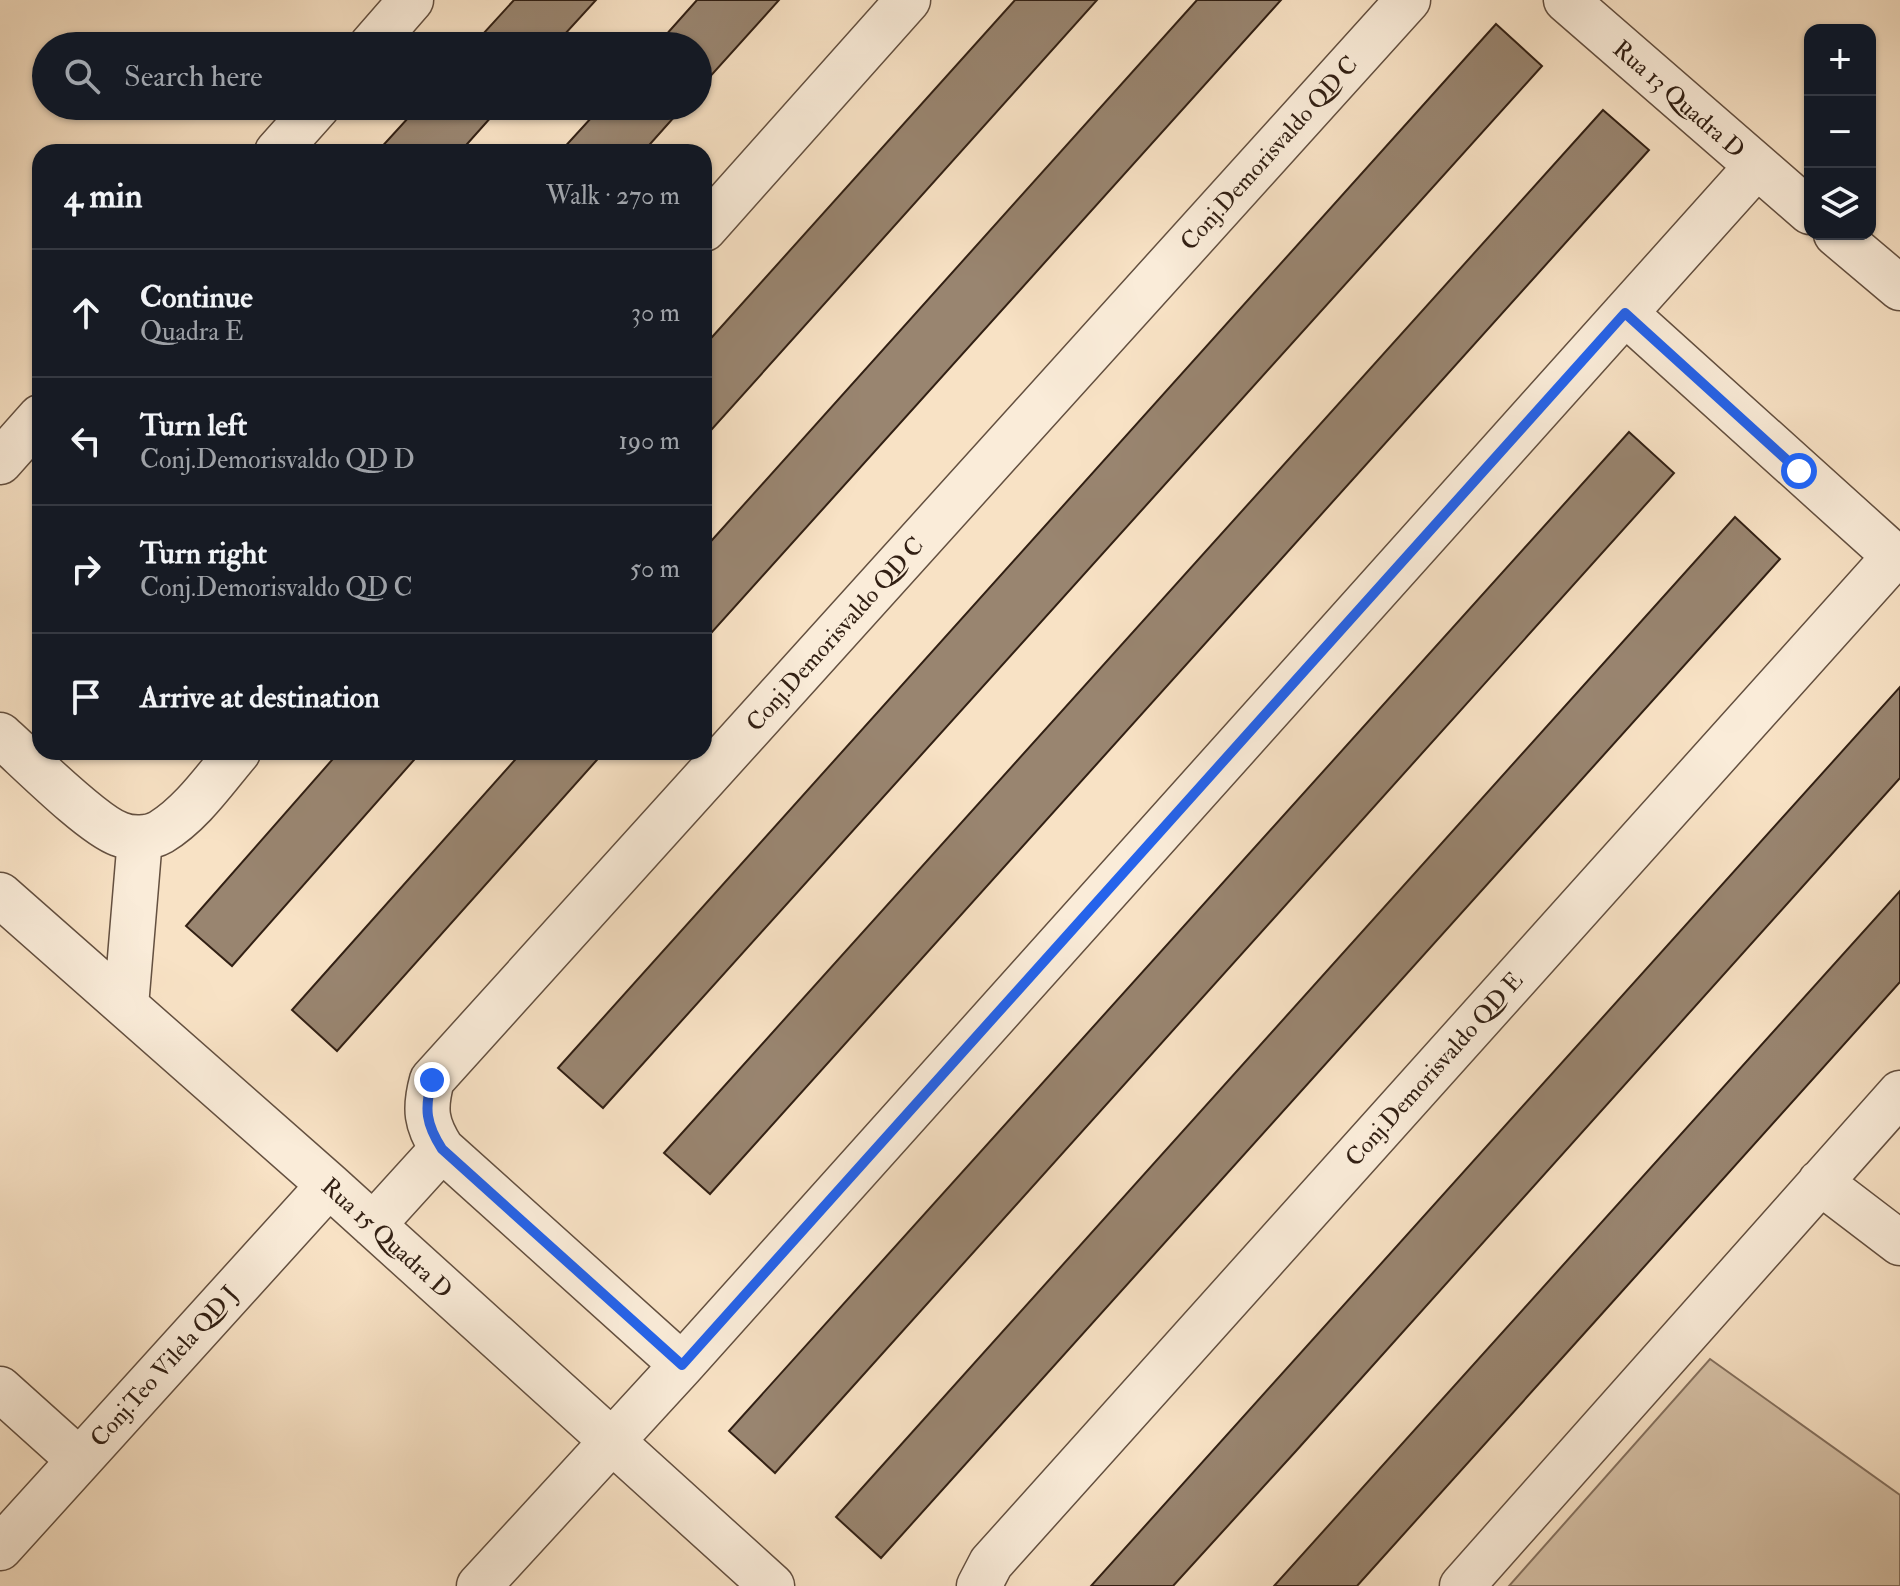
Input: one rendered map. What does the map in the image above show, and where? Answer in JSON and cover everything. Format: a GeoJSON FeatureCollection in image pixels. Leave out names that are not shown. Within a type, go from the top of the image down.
{"type":"FeatureCollection","features":[{"type":"Feature","properties":{"kind":"street"},"geometry":{"type":"LineString","coordinates":[[383,32],[411,0]]}},
{"type":"Feature","properties":{"kind":"street"},"geometry":{"type":"LineString","coordinates":[[712,220],[908,0]]}},
{"type":"Feature","properties":{"kind":"street","name":"Conj.Demorisvaldo QD C"},"geometry":{"type":"LineString","coordinates":[[682,1365],[442,1149],[428,1127],[425,1104],[432,1080],[1408,0]]}},
{"type":"Feature","properties":{"kind":"street","name":"Rua 13 Quadra D"},"geometry":{"type":"LineString","coordinates":[[1566,0],[1804,207]]}},
{"type":"Feature","properties":{"kind":"street"},"geometry":{"type":"LineString","coordinates":[[284,144],[306,120]]}},
{"type":"Feature","properties":{"kind":"street"},"geometry":{"type":"LineString","coordinates":[[479,1586],[682,1365],[1756,167]]}},
{"type":"Feature","properties":{"kind":"street"},"geometry":{"type":"LineString","coordinates":[[1843,240],[1900,288]]}},
{"type":"Feature","properties":{"kind":"street"},"geometry":{"type":"LineString","coordinates":[[1625,313],[1897,558]]}},
{"type":"Feature","properties":{"kind":"street"},"geometry":{"type":"LineString","coordinates":[[0,462],[32,426]]}},
{"type":"Feature","properties":{"kind":"street","name":"Conj.Demorisvaldo QD E"},"geometry":{"type":"LineString","coordinates":[[979,1586],[1002,1551],[1897,558]]}},
{"type":"Feature","properties":{"kind":"street"},"geometry":{"type":"LineString","coordinates":[[0,735],[94,818],[118,834],[140,838],[159,833],[183,814],[231,760]]}},
{"type":"Feature","properties":{"kind":"street"},"geometry":{"type":"LineString","coordinates":[[126,1006],[140,838]]}},
{"type":"Feature","properties":{"kind":"street","name":"Rua 15 Quadra D"},"geometry":{"type":"LineString","coordinates":[[0,895],[329,1185],[772,1586]]}},
{"type":"Feature","properties":{"kind":"street"},"geometry":{"type":"LineString","coordinates":[[1462,1586],[1900,1093]]}},
{"type":"Feature","properties":{"kind":"street"},"geometry":{"type":"LineString","coordinates":[[373,1225],[442,1149]]}},
{"type":"Feature","properties":{"kind":"street"},"geometry":{"type":"LineString","coordinates":[[1820,1182],[1900,1243]]}},
{"type":"Feature","properties":{"kind":"street","name":"Conj.Teo Vilela QD J"},"geometry":{"type":"LineString","coordinates":[[0,1548],[329,1185]]}},
{"type":"Feature","properties":{"kind":"street"},"geometry":{"type":"LineString","coordinates":[[0,1389],[79,1460]]}},
{"type":"Feature","properties":{"kind":"shaded area"},"geometry":{"type":"Polygon","coordinates":[[[1710,1359],[1900,1495],[1900,1586],[1509,1586],[1710,1359]]]}},
{"type":"Feature","properties":{"kind":"building"},"geometry":{"type":"Polygon","coordinates":[[[514,0],[596,0],[567,32],[485,32],[514,0]]]}},
{"type":"Feature","properties":{"kind":"building"},"geometry":{"type":"Polygon","coordinates":[[[697,0],[779,0],[712,74],[712,32],[668,32],[697,0]]]}},
{"type":"Feature","properties":{"kind":"building"},"geometry":{"type":"Polygon","coordinates":[[[1015,0],[1097,0],[712,429],[712,337],[1015,0]]]}},
{"type":"Feature","properties":{"kind":"building"},"geometry":{"type":"Polygon","coordinates":[[[1197,0],[1281,0],[712,632],[712,540],[1197,0]]]}},
{"type":"Feature","properties":{"kind":"building"},"geometry":{"type":"Polygon","coordinates":[[[1496,24],[1542,66],[603,1108],[558,1068],[1496,24]]]}},
{"type":"Feature","properties":{"kind":"building"},"geometry":{"type":"Polygon","coordinates":[[[1603,110],[1649,150],[710,1194],[664,1153],[1603,110]]]}},
{"type":"Feature","properties":{"kind":"building"},"geometry":{"type":"Polygon","coordinates":[[[406,120],[489,120],[467,144],[384,144],[406,120]]]}},
{"type":"Feature","properties":{"kind":"building"},"geometry":{"type":"Polygon","coordinates":[[[589,120],[672,120],[650,144],[567,144],[589,120]]]}},
{"type":"Feature","properties":{"kind":"building"},"geometry":{"type":"Polygon","coordinates":[[[1629,432],[1674,473],[775,1473],[729,1431],[1629,432]]]}},
{"type":"Feature","properties":{"kind":"building"},"geometry":{"type":"Polygon","coordinates":[[[1735,517],[1780,559],[881,1558],[836,1517],[1735,517]]]}},
{"type":"Feature","properties":{"kind":"building"},"geometry":{"type":"Polygon","coordinates":[[[1900,687],[1900,778],[1296,1451],[1173,1586],[1091,1586],[1900,687]]]}},
{"type":"Feature","properties":{"kind":"building"},"geometry":{"type":"Polygon","coordinates":[[[332,760],[414,760],[232,966],[186,926],[332,760]]]}},
{"type":"Feature","properties":{"kind":"building"},"geometry":{"type":"Polygon","coordinates":[[[515,760],[597,760],[337,1051],[292,1010],[515,760]]]}},
{"type":"Feature","properties":{"kind":"building"},"geometry":{"type":"Polygon","coordinates":[[[1900,891],[1900,982],[1357,1586],[1274,1586],[1900,891]]]}},
{"type":"Feature","properties":{"kind":"route"},"geometry":{"type":"LineString","coordinates":[[432,1080],[425,1104],[428,1127],[442,1149],[682,1365],[1625,313],[1799,471]]}}]}
